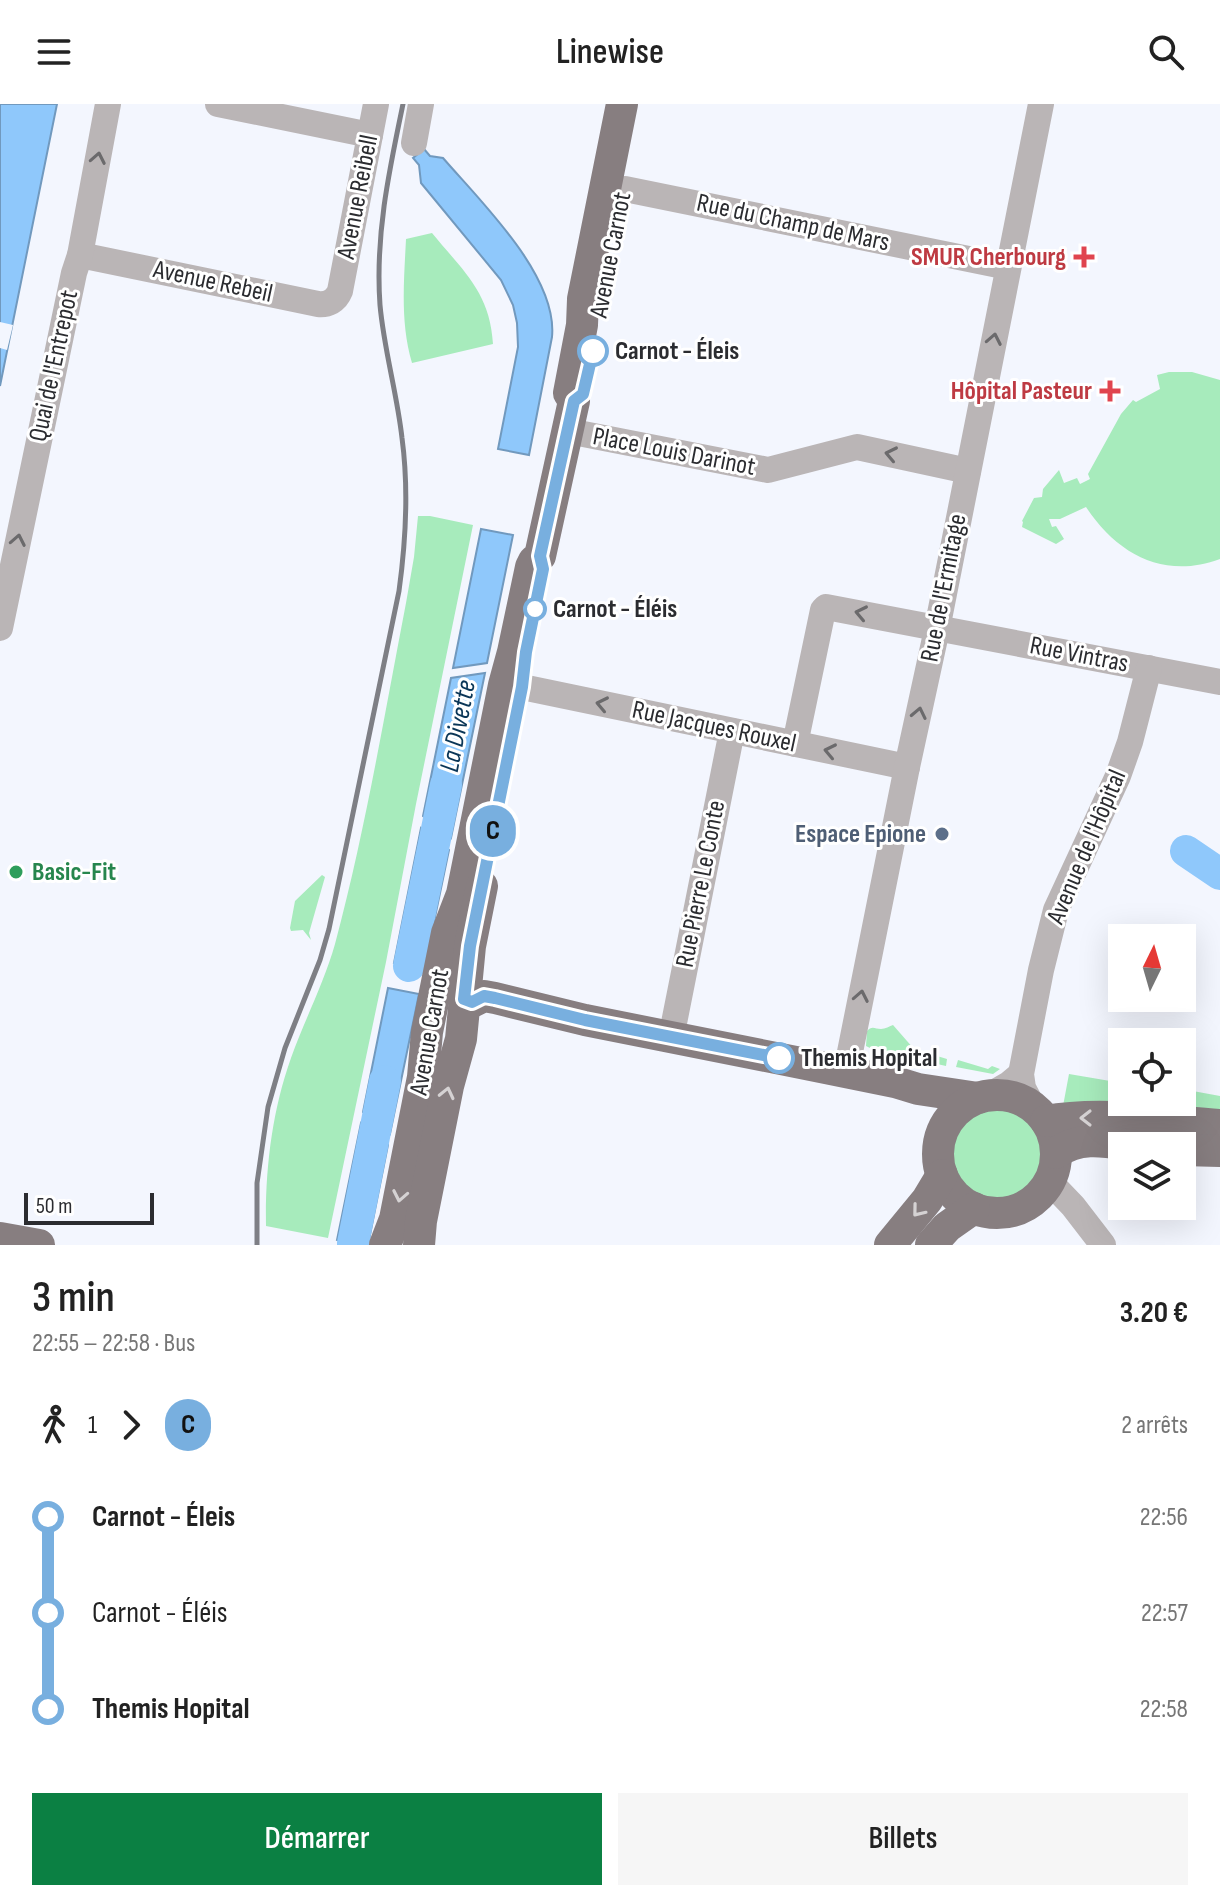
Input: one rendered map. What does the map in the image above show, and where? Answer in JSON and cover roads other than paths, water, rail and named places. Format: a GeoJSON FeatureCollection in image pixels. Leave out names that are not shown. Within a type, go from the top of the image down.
{"type":"FeatureCollection","features":[{"type":"Feature","properties":{"kind":"main road","name":"Avenue Carnot"},"geometry":{"type":"LineString","coordinates":[[385,1245],[395,1219],[423,1077],[427,1032],[457,997],[447,933],[462,894],[531,567],[540,556],[571,416],[583,394],[610,254],[621,228],[625,189],[622,105]]}},
{"type":"Feature","properties":{"kind":"main road","name":"Avenue Carnot"},"geometry":{"type":"LineString","coordinates":[[571,416],[569,393],[582,325],[583,299],[622,105]]}},
{"type":"Feature","properties":{"kind":"main road"},"geometry":{"type":"LineString","coordinates":[[419,1245],[448,1086],[459,1047],[457,997],[522,687],[543,569],[540,556]]}},
{"type":"Feature","properties":{"kind":"main road"},"geometry":{"type":"LineString","coordinates":[[457,997],[482,1011],[504,1015],[585,1020],[918,1089],[984,1097],[1002,1095],[1015,1098],[1040,1114],[1060,1118],[1123,1118],[1220,1125]]}},
{"type":"Feature","properties":{"kind":"main road"},"geometry":{"type":"LineString","coordinates":[[918,1089],[949,1120]]}},
{"type":"Feature","properties":{"kind":"main road"},"geometry":{"type":"LineString","coordinates":[[984,1097],[962,1107],[949,1120],[939,1141],[939,1164],[949,1189],[974,1208],[991,1213],[1009,1212],[1025,1206],[1039,1196],[1067,1145],[1078,1142],[1108,1144]]}},
{"type":"Feature","properties":{"kind":"main road"},"geometry":{"type":"LineString","coordinates":[[1040,1114],[1054,1136],[1053,1167]]}},
{"type":"Feature","properties":{"kind":"main road"},"geometry":{"type":"LineString","coordinates":[[1196,1150],[1220,1151]]}},
{"type":"Feature","properties":{"kind":"main road"},"geometry":{"type":"LineString","coordinates":[[890,1245],[927,1200],[942,1175]]}},
{"type":"Feature","properties":{"kind":"main road"},"geometry":{"type":"LineString","coordinates":[[931,1245],[947,1227],[974,1208]]}},
{"type":"Feature","properties":{"kind":"main road"},"geometry":{"type":"LineString","coordinates":[[0,1238],[39,1245]]}},
{"type":"Feature","properties":{"kind":"street","name":"Quai de l'Entrepot"},"geometry":{"type":"LineString","coordinates":[[0,628],[80,255],[108,104]]}},
{"type":"Feature","properties":{"kind":"street"},"geometry":{"type":"LineString","coordinates":[[218,104],[370,135]]}},
{"type":"Feature","properties":{"kind":"street","name":"Avenue Reibell"},"geometry":{"type":"LineString","coordinates":[[340,291],[376,104]]}},
{"type":"Feature","properties":{"kind":"street"},"geometry":{"type":"LineString","coordinates":[[414,143],[421,104]]}},
{"type":"Feature","properties":{"kind":"street","name":"Rue de l'Ermitage"},"geometry":{"type":"LineString","coordinates":[[846,1072],[1041,104]]}},
{"type":"Feature","properties":{"kind":"street","name":"Rue du Champ de Mars"},"geometry":{"type":"LineString","coordinates":[[625,189],[1008,267]]}},
{"type":"Feature","properties":{"kind":"street","name":"Avenue Rebeil"},"geometry":{"type":"LineString","coordinates":[[80,255],[322,304],[334,300],[340,291]]}},
{"type":"Feature","properties":{"kind":"street","name":"Place Louis Darinot"},"geometry":{"type":"LineString","coordinates":[[571,416],[768,470],[857,447],[968,471]]}},
{"type":"Feature","properties":{"kind":"street","name":"Rue Vintras"},"geometry":{"type":"LineString","coordinates":[[795,744],[826,607],[1220,682]]}},
{"type":"Feature","properties":{"kind":"street","name":"Avenue de l'Hôpital"},"geometry":{"type":"LineString","coordinates":[[1021,1074],[1056,910],[1118,776],[1149,668]]}},
{"type":"Feature","properties":{"kind":"street","name":"Rue Jacques Rouxel"},"geometry":{"type":"LineString","coordinates":[[522,687],[907,767]]}},
{"type":"Feature","properties":{"kind":"street","name":"Rue Pierre Le Conte"},"geometry":{"type":"LineString","coordinates":[[669,1036],[732,731]]}},
{"type":"Feature","properties":{"kind":"street"},"geometry":{"type":"LineString","coordinates":[[984,1097],[1021,1074]]}},
{"type":"Feature","properties":{"kind":"street"},"geometry":{"type":"LineString","coordinates":[[1021,1074],[1023,1088],[1040,1114]]}},
{"type":"Feature","properties":{"kind":"street"},"geometry":{"type":"LineString","coordinates":[[1053,1167],[1073,1206],[1103,1245]]}},
{"type":"Feature","properties":{"kind":"water"},"geometry":{"type":"Polygon","coordinates":[[[0,104],[57,104],[0,386],[0,104]]]}},
{"type":"Feature","properties":{"kind":"water"},"geometry":{"type":"Polygon","coordinates":[[[424,149],[430,156],[443,158],[496,218],[530,265],[543,289],[551,314],[552,337],[529,455],[498,449],[518,347],[513,305],[501,280],[421,183],[419,165],[413,158],[424,149]]]}},
{"type":"Feature","properties":{"kind":"water"},"geometry":{"type":"Polygon","coordinates":[[[481,529],[513,535],[487,663],[453,668],[481,529]]]}},
{"type":"Feature","properties":{"kind":"water"},"geometry":{"type":"Polygon","coordinates":[[[485,673],[451,838],[423,816],[451,678],[485,673]]]}},
{"type":"Feature","properties":{"kind":"water"},"geometry":{"type":"Polygon","coordinates":[[[421,828],[449,850],[424,970],[394,963],[421,828]]]}},
{"type":"Feature","properties":{"kind":"water"},"geometry":{"type":"Polygon","coordinates":[[[388,988],[419,994],[390,1134],[363,1112],[388,988]]]}},
{"type":"Feature","properties":{"kind":"water"},"geometry":{"type":"Polygon","coordinates":[[[361,1123],[388,1145],[368,1245],[337,1240],[361,1123]]]}},
{"type":"Feature","properties":{"kind":"waterway","name":"La Divette"},"geometry":{"type":"LineString","coordinates":[[409,966],[446,785]]}},
{"type":"Feature","properties":{"kind":"waterway"},"geometry":{"type":"LineString","coordinates":[[1186,851],[1220,874]]}},
{"type":"Feature","properties":{"kind":"waterway","name":"La Divette"},"geometry":{"type":"LineString","coordinates":[[353,1243],[385,1081]]}},
{"type":"Feature","properties":{"kind":"railway"},"geometry":{"type":"LineString","coordinates":[[257,1245],[257,1183],[268,1107],[285,1048],[329,929],[399,591],[405,534],[404,457],[382,322],[379,279],[384,204],[403,104]]}},
{"type":"Feature","properties":{"kind":"place","name":"SMUR Cherbourg"},"geometry":{"type":"Point","coordinates":[1084,257]}},
{"type":"Feature","properties":{"kind":"place","name":"Carnot - Éleis"},"geometry":{"type":"Point","coordinates":[593,351]}},
{"type":"Feature","properties":{"kind":"place","name":"Hôpital Pasteur"},"geometry":{"type":"Point","coordinates":[1110,391]}},
{"type":"Feature","properties":{"kind":"place","name":"Carnot - Éléis"},"geometry":{"type":"Point","coordinates":[535,609]}},
{"type":"Feature","properties":{"kind":"place","name":"Espace Epione"},"geometry":{"type":"Point","coordinates":[942,834]}},
{"type":"Feature","properties":{"kind":"place","name":"Basic-Fit"},"geometry":{"type":"Point","coordinates":[16,872]}},
{"type":"Feature","properties":{"kind":"place","name":"Themis Hopital"},"geometry":{"type":"Point","coordinates":[779,1058]}}]}
